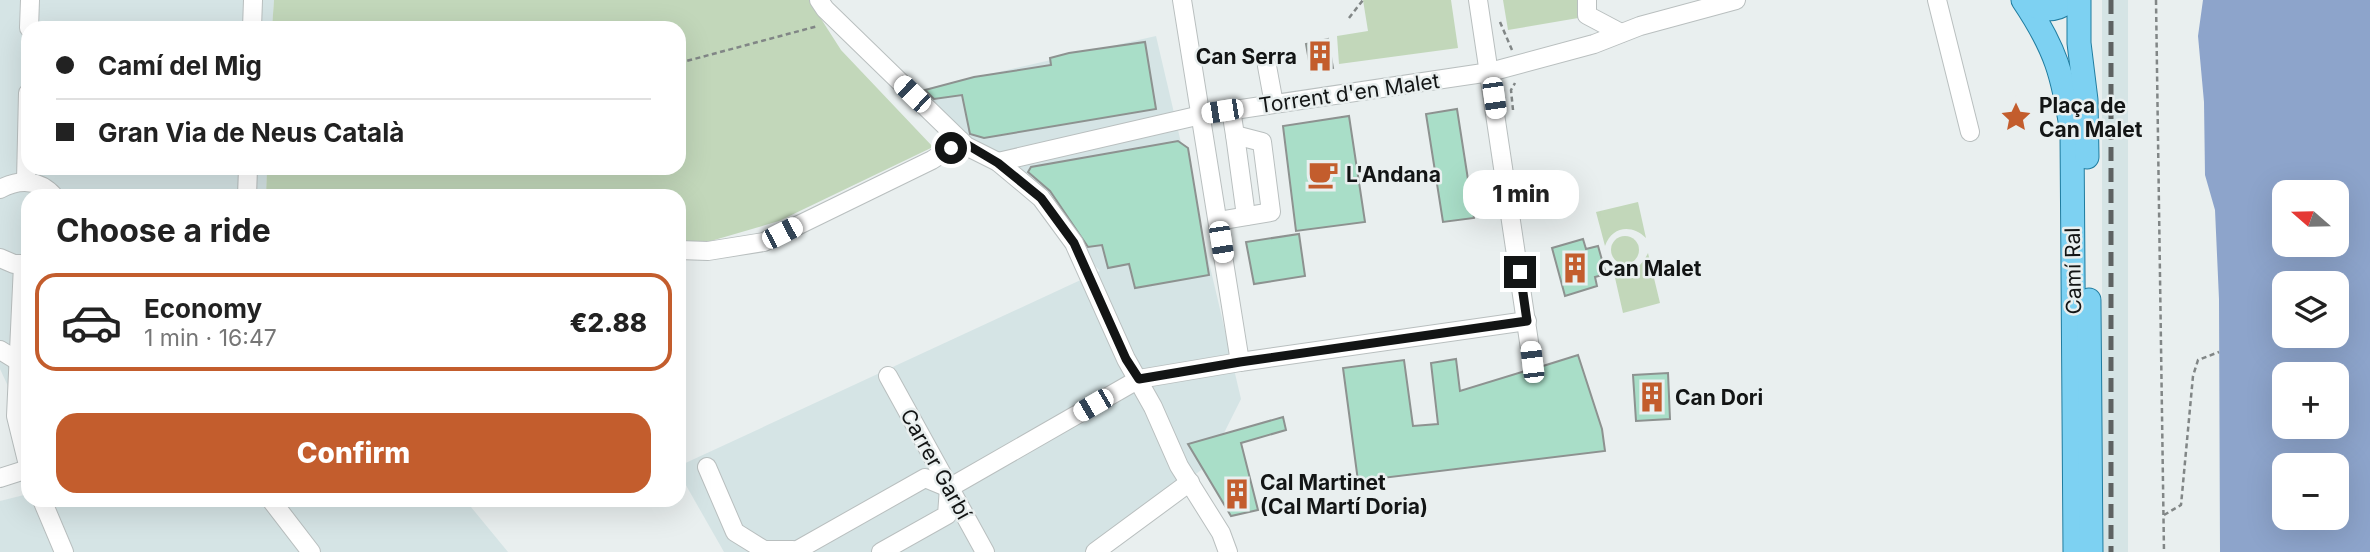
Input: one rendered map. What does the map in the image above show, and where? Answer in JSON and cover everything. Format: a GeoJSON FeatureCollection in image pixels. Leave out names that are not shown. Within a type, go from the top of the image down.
{"type":"FeatureCollection","features":[{"type":"Feature","properties":{"kind":"main road"},"geometry":{"type":"LineString","coordinates":[[2024,0],[2037,8],[2048,10],[2060,8],[2072,0]]}},
{"type":"Feature","properties":{"kind":"main road","name":"Camí Ral"},"geometry":{"type":"LineString","coordinates":[[2024,0],[2055,54],[2065,83],[2072,133],[2075,552]]}},
{"type":"Feature","properties":{"kind":"main road","name":"Camí Ral"},"geometry":{"type":"LineString","coordinates":[[2079,0],[2079,43],[2086,100],[2091,544]]}},
{"type":"Feature","properties":{"kind":"street"},"geometry":{"type":"LineString","coordinates":[[29,21],[30,0]]}},
{"type":"Feature","properties":{"kind":"street"},"geometry":{"type":"LineString","coordinates":[[252,21],[253,0]]}},
{"type":"Feature","properties":{"kind":"street"},"geometry":{"type":"LineString","coordinates":[[819,0],[837,21],[961,141],[998,163],[1041,198],[1074,243],[1126,359],[1139,379],[1179,466],[1221,533],[1228,552]]}},
{"type":"Feature","properties":{"kind":"street"},"geometry":{"type":"LineString","coordinates":[[1182,0],[1240,362]]}},
{"type":"Feature","properties":{"kind":"street"},"geometry":{"type":"LineString","coordinates":[[1478,0],[1532,362]]}},
{"type":"Feature","properties":{"kind":"street"},"geometry":{"type":"LineString","coordinates":[[1587,0],[1587,15],[1621,33]]}},
{"type":"Feature","properties":{"kind":"street","name":"Torrent d'en Malet"},"geometry":{"type":"LineString","coordinates":[[998,163],[1201,115],[1490,72],[1594,44],[1640,26],[1736,0]]}},
{"type":"Feature","properties":{"kind":"street"},"geometry":{"type":"LineString","coordinates":[[1937,0],[1970,132]]}},
{"type":"Feature","properties":{"kind":"street"},"geometry":{"type":"LineString","coordinates":[[1267,66],[1274,104]]}},
{"type":"Feature","properties":{"kind":"street"},"geometry":{"type":"LineString","coordinates":[[1231,110],[1242,187],[1271,212],[1262,142],[1236,135]]}},
{"type":"Feature","properties":{"kind":"street"},"geometry":{"type":"LineString","coordinates":[[686,250],[708,251],[764,242],[932,160],[961,141]]}},
{"type":"Feature","properties":{"kind":"street"},"geometry":{"type":"LineString","coordinates":[[26,175],[26,181]]}},
{"type":"Feature","properties":{"kind":"street"},"geometry":{"type":"LineString","coordinates":[[1218,221],[1242,187],[1267,176]]}},
{"type":"Feature","properties":{"kind":"street"},"geometry":{"type":"LineString","coordinates":[[1242,187],[1267,176]]}},
{"type":"Feature","properties":{"kind":"street"},"geometry":{"type":"LineString","coordinates":[[0,188],[26,181],[40,184],[46,189]]}},
{"type":"Feature","properties":{"kind":"street"},"geometry":{"type":"LineString","coordinates":[[0,258],[21,264]]}},
{"type":"Feature","properties":{"kind":"street"},"geometry":{"type":"LineString","coordinates":[[949,488],[1139,379],[1527,321]]}},
{"type":"Feature","properties":{"kind":"street"},"geometry":{"type":"LineString","coordinates":[[21,325],[16,416],[21,437]]}},
{"type":"Feature","properties":{"kind":"street"},"geometry":{"type":"LineString","coordinates":[[0,349],[18,361]]}},
{"type":"Feature","properties":{"kind":"street","name":"Carrer Garbí"},"geometry":{"type":"LineString","coordinates":[[888,376],[985,552]]}},
{"type":"Feature","properties":{"kind":"street"},"geometry":{"type":"LineString","coordinates":[[707,467],[735,532],[764,550],[794,551],[925,478],[949,488]]}},
{"type":"Feature","properties":{"kind":"street"},"geometry":{"type":"LineString","coordinates":[[0,478],[21,470]]}},
{"type":"Feature","properties":{"kind":"street"},"geometry":{"type":"LineString","coordinates":[[1095,552],[1190,482]]}},
{"type":"Feature","properties":{"kind":"street"},"geometry":{"type":"LineString","coordinates":[[881,552],[947,515],[949,488]]}},
{"type":"Feature","properties":{"kind":"street"},"geometry":{"type":"LineString","coordinates":[[45,507],[64,552]]}},
{"type":"Feature","properties":{"kind":"street"},"geometry":{"type":"LineString","coordinates":[[276,507],[311,552]]}},
{"type":"Feature","properties":{"kind":"path"},"geometry":{"type":"LineString","coordinates":[[1349,18],[1363,0]]}},
{"type":"Feature","properties":{"kind":"path"},"geometry":{"type":"LineString","coordinates":[[2156,0],[2164,552]]}},
{"type":"Feature","properties":{"kind":"path"},"geometry":{"type":"LineString","coordinates":[[686,61],[837,21]]}},
{"type":"Feature","properties":{"kind":"path"},"geometry":{"type":"LineString","coordinates":[[1501,26],[1511,43],[1513,54]]}},
{"type":"Feature","properties":{"kind":"path"},"geometry":{"type":"LineString","coordinates":[[1513,103],[1511,90],[1518,81]]}},
{"type":"Feature","properties":{"kind":"path"},"geometry":{"type":"LineString","coordinates":[[2164,515],[2181,505],[2193,376],[2198,360],[2219,352]]}},
{"type":"Feature","properties":{"kind":"shaded area"},"geometry":{"type":"Polygon","coordinates":[[[0,0],[274,0],[272,21],[21,21],[21,175],[267,175],[266,189],[21,189],[21,414],[0,369],[0,0]]]}},
{"type":"Feature","properties":{"kind":"shaded area"},"geometry":{"type":"Polygon","coordinates":[[[2102,0],[2128,0],[2128,552],[2102,552],[2102,0]]]}},
{"type":"Feature","properties":{"kind":"shaded area"},"geometry":{"type":"Polygon","coordinates":[[[1156,36],[1241,399],[1208,465],[1090,552],[724,552],[686,485],[686,463],[1100,271],[920,90],[1156,36]]]}},
{"type":"Feature","properties":{"kind":"shaded area"},"geometry":{"type":"Polygon","coordinates":[[[21,496],[21,507],[471,507],[508,552],[0,552],[0,501],[21,496]]]}},
{"type":"Feature","properties":{"kind":"green space"},"geometry":{"type":"Polygon","coordinates":[[[274,0],[809,0],[841,50],[933,147],[779,221],[704,243],[686,242],[686,189],[266,189],[267,175],[686,175],[686,21],[272,21],[274,0]]]}},
{"type":"Feature","properties":{"kind":"green space"},"geometry":{"type":"Polygon","coordinates":[[[1363,0],[1451,0],[1458,48],[1339,64],[1337,36],[1368,31],[1363,0]]]}},
{"type":"Feature","properties":{"kind":"green space"},"geometry":{"type":"Polygon","coordinates":[[[1503,0],[1584,0],[1584,17],[1508,30],[1503,0]]]}},
{"type":"Feature","properties":{"kind":"green space"},"geometry":{"type":"Polygon","coordinates":[[[1638,202],[1646,238],[1635,231],[1623,229],[1612,234],[1605,246],[1596,212],[1638,202]]]}},
{"type":"Feature","properties":{"kind":"green space"},"geometry":{"type":"Polygon","coordinates":[[[1625,236],[1635,240],[1639,250],[1635,260],[1625,264],[1615,260],[1611,250],[1615,240],[1625,236]]]}},
{"type":"Feature","properties":{"kind":"green space"},"geometry":{"type":"Polygon","coordinates":[[[1648,253],[1660,303],[1623,313],[1613,269],[1624,272],[1634,270],[1648,253]]]}},
{"type":"Feature","properties":{"kind":"water"},"geometry":{"type":"Polygon","coordinates":[[[2203,0],[2370,0],[2370,552],[2220,552],[2219,299],[2215,210],[2205,175],[2204,102],[2198,36],[2203,0]]]}},
{"type":"Feature","properties":{"kind":"building","name":"Can Serra"},"geometry":{"type":"Polygon","coordinates":[[[1328,39],[1333,68],[1311,72],[1306,44],[1328,39]]]}},
{"type":"Feature","properties":{"kind":"building"},"geometry":{"type":"Polygon","coordinates":[[[1145,42],[1156,109],[984,138],[970,134],[962,95],[934,99],[925,90],[974,77],[1051,65],[1050,58],[1069,53],[1145,42]]]}},
{"type":"Feature","properties":{"kind":"building"},"geometry":{"type":"Polygon","coordinates":[[[1457,109],[1474,218],[1443,222],[1426,114],[1457,109]]]}},
{"type":"Feature","properties":{"kind":"building","name":"L'Andana"},"geometry":{"type":"Polygon","coordinates":[[[1349,116],[1365,222],[1296,231],[1283,126],[1349,116]]]}},
{"type":"Feature","properties":{"kind":"building"},"geometry":{"type":"Polygon","coordinates":[[[1178,141],[1188,148],[1209,275],[1135,288],[1129,264],[1108,268],[1102,245],[1088,247],[1050,191],[1028,172],[1031,167],[1178,141]]]}},
{"type":"Feature","properties":{"kind":"building"},"geometry":{"type":"Polygon","coordinates":[[[1299,234],[1305,276],[1254,284],[1246,242],[1299,234]]]}},
{"type":"Feature","properties":{"kind":"building","name":"Can Malet"},"geometry":{"type":"Polygon","coordinates":[[[1583,239],[1586,249],[1598,246],[1606,274],[1595,277],[1597,286],[1565,296],[1552,248],[1583,239]]]}},
{"type":"Feature","properties":{"kind":"building"},"geometry":{"type":"Polygon","coordinates":[[[1578,355],[1602,429],[1605,451],[1358,481],[1343,368],[1404,360],[1413,426],[1438,424],[1431,363],[1456,359],[1460,391],[1525,371],[1534,373],[1543,366],[1578,355]]]}},
{"type":"Feature","properties":{"kind":"building","name":"Can Dori"},"geometry":{"type":"Polygon","coordinates":[[[1668,373],[1670,419],[1636,421],[1633,375],[1668,373]]]}},
{"type":"Feature","properties":{"kind":"building"},"geometry":{"type":"Polygon","coordinates":[[[1283,417],[1286,430],[1241,443],[1258,510],[1231,516],[1188,444],[1283,417]]]}},
{"type":"Feature","properties":{"kind":"railway"},"geometry":{"type":"LineString","coordinates":[[2111,0],[2111,552]]}},
{"type":"Feature","properties":{"kind":"place","name":"Can Serra"},"geometry":{"type":"Point","coordinates":[1320,56]}},
{"type":"Feature","properties":{"kind":"place","name":"Plaça de Can Malet"},"geometry":{"type":"Point","coordinates":[2016,117]}},
{"type":"Feature","properties":{"kind":"place","name":"L'Andana"},"geometry":{"type":"Point","coordinates":[1323,174]}},
{"type":"Feature","properties":{"kind":"place","name":"Can Malet"},"geometry":{"type":"Point","coordinates":[1575,268]}},
{"type":"Feature","properties":{"kind":"place","name":"Can Dori"},"geometry":{"type":"Point","coordinates":[1652,397]}},
{"type":"Feature","properties":{"kind":"place","name":"Cal Martinet (Cal Martí Doria)"},"geometry":{"type":"Point","coordinates":[1237,494]}},
{"type":"Feature","properties":{"kind":"route"},"geometry":{"type":"LineString","coordinates":[[951,148],[961,141],[998,163],[1041,198],[1074,243],[1126,359],[1139,379],[1527,321],[1520,272]]}}]}
